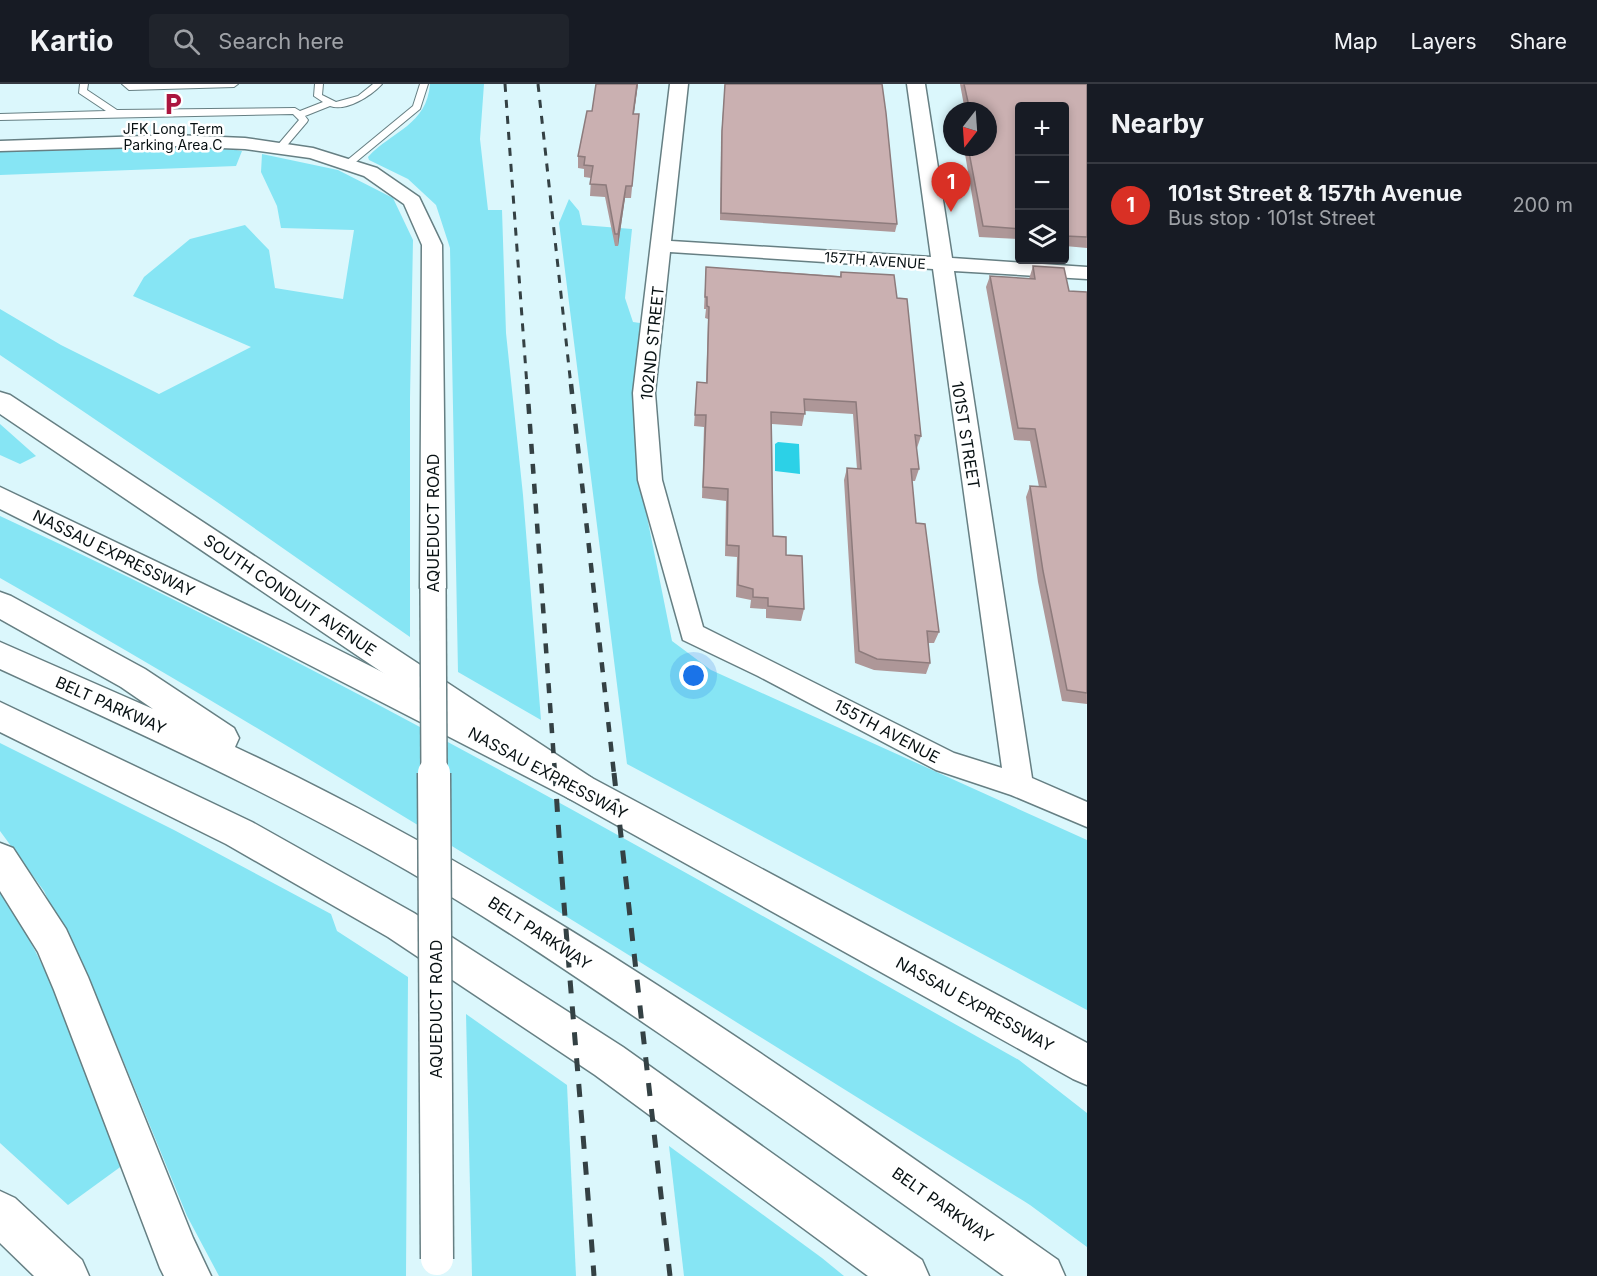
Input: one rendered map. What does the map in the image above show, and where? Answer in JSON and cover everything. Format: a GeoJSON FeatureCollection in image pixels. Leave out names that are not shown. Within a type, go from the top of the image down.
{"type":"FeatureCollection","features":[{"type":"Feature","properties":{"kind":"main road","name":"SOUTH CONDUIT AVENUE"},"geometry":{"type":"LineString","coordinates":[[0,401],[580,788]]}},
{"type":"Feature","properties":{"kind":"main road","name":"NASSAU EXPRESSWAY"},"geometry":{"type":"LineString","coordinates":[[0,497],[274,632],[580,788],[1087,1065]]}},
{"type":"Feature","properties":{"kind":"main road"},"geometry":{"type":"LineString","coordinates":[[0,604],[133,678],[330,811]]}},
{"type":"Feature","properties":{"kind":"main road","name":"BELT PARKWAY"},"geometry":{"type":"LineString","coordinates":[[0,655],[141,718],[330,811],[478,893],[616,982],[826,1124],[1042,1276]]}},
{"type":"Feature","properties":{"kind":"main road"},"geometry":{"type":"LineString","coordinates":[[0,716],[239,833],[401,925],[609,1061],[906,1276]]}},
{"type":"Feature","properties":{"kind":"main road"},"geometry":{"type":"LineString","coordinates":[[0,859],[52,941],[97,1044],[176,1252],[188,1276]]}},
{"type":"Feature","properties":{"kind":"main road"},"geometry":{"type":"LineString","coordinates":[[0,1213],[66,1276]]}},
{"type":"Feature","properties":{"kind":"street","name":"102ND STREET"},"geometry":{"type":"LineString","coordinates":[[679,84],[644,393],[650,480],[692,633]]}},
{"type":"Feature","properties":{"kind":"street","name":"101ST STREET"},"geometry":{"type":"LineString","coordinates":[[916,84],[1018,785]]}},
{"type":"Feature","properties":{"kind":"street","name":"AQUEDUCT ROAD"},"geometry":{"type":"LineString","coordinates":[[0,146],[187,141],[280,147],[348,164],[378,177],[410,198],[423,215],[430,234],[433,260],[437,1268]]}},
{"type":"Feature","properties":{"kind":"street","name":"157TH AVENUE"},"geometry":{"type":"LineString","coordinates":[[662,246],[1087,273]]}},
{"type":"Feature","properties":{"kind":"street","name":"155TH AVENUE"},"geometry":{"type":"LineString","coordinates":[[692,633],[767,669],[945,762],[1018,785],[1087,815]]}},
{"type":"Feature","properties":{"kind":"lane"},"geometry":{"type":"LineString","coordinates":[[84,84],[82,91],[115,113]]}},
{"type":"Feature","properties":{"kind":"lane"},"geometry":{"type":"LineString","coordinates":[[126,84],[129,87],[234,84]]}},
{"type":"Feature","properties":{"kind":"lane"},"geometry":{"type":"LineString","coordinates":[[318,84],[318,96],[335,105],[361,98],[378,84]]}},
{"type":"Feature","properties":{"kind":"lane"},"geometry":{"type":"LineString","coordinates":[[348,164],[417,107],[424,84]]}},
{"type":"Feature","properties":{"kind":"lane"},"geometry":{"type":"LineString","coordinates":[[299,115],[331,102]]}},
{"type":"Feature","properties":{"kind":"lane"},"geometry":{"type":"LineString","coordinates":[[0,117],[295,111],[304,120],[280,147]]}},
{"type":"Feature","properties":{"kind":"shaded area"},"geometry":{"type":"Polygon","coordinates":[[[430,84],[484,84],[480,139],[488,210],[502,210],[506,333],[523,495],[541,720],[458,672],[450,248],[436,205],[408,179],[369,160],[368,157],[415,118],[427,98],[430,84]]]}},
{"type":"Feature","properties":{"kind":"shaded area"},"geometry":{"type":"Polygon","coordinates":[[[189,147],[242,151],[236,166],[0,175],[0,152],[189,147]]]}},
{"type":"Feature","properties":{"kind":"shaded area"},"geometry":{"type":"Polygon","coordinates":[[[262,154],[338,170],[393,198],[413,240],[410,398],[410,637],[217,502],[0,355],[0,309],[61,345],[159,394],[251,347],[133,296],[144,277],[190,239],[245,225],[269,250],[275,288],[343,299],[354,230],[281,228],[277,206],[261,172],[262,154]]]}},
{"type":"Feature","properties":{"kind":"shaded area"},"geometry":{"type":"Polygon","coordinates":[[[569,199],[579,211],[582,225],[632,229],[625,298],[633,322],[640,323],[638,472],[672,641],[711,670],[1087,840],[1087,1010],[627,764],[559,223],[569,199]]]}},
{"type":"Feature","properties":{"kind":"shaded area"},"geometry":{"type":"Polygon","coordinates":[[[0,424],[36,456],[20,464],[0,455],[0,424]]]}},
{"type":"Feature","properties":{"kind":"shaded area"},"geometry":{"type":"Polygon","coordinates":[[[778,442],[799,444],[800,474],[775,471],[775,444],[778,442]]]}},
{"type":"Feature","properties":{"kind":"shaded area"},"geometry":{"type":"Polygon","coordinates":[[[0,516],[260,643],[388,710],[515,778],[1019,1060],[1087,1113],[1087,1247],[1030,1205],[390,808],[131,653],[0,578],[0,516]]]}},
{"type":"Feature","properties":{"kind":"shaded area"},"geometry":{"type":"Polygon","coordinates":[[[0,743],[174,830],[331,914],[337,931],[408,977],[406,1276],[219,1276],[187,1216],[116,1043],[44,891],[0,831],[0,743]]]}},
{"type":"Feature","properties":{"kind":"shaded area"},"geometry":{"type":"Polygon","coordinates":[[[0,891],[38,956],[54,990],[123,1165],[68,1205],[0,1143],[0,891]]]}},
{"type":"Feature","properties":{"kind":"shaded area"},"geometry":{"type":"Polygon","coordinates":[[[466,1014],[567,1085],[576,1276],[472,1276],[466,1014]]]}},
{"type":"Feature","properties":{"kind":"shaded area"},"geometry":{"type":"Polygon","coordinates":[[[669,1146],[822,1258],[844,1276],[684,1276],[669,1146]]]}},
{"type":"Feature","properties":{"kind":"building"},"geometry":{"type":"Polygon","coordinates":[[[596,84],[637,84],[633,114],[639,114],[632,186],[626,186],[618,234],[615,234],[606,185],[590,184],[593,166],[584,165],[585,157],[578,156],[587,111],[592,111],[596,84]]]}},
{"type":"Feature","properties":{"kind":"building"},"geometry":{"type":"Polygon","coordinates":[[[725,84],[882,84],[897,224],[721,213],[725,84]]]}},
{"type":"Feature","properties":{"kind":"building"},"geometry":{"type":"Polygon","coordinates":[[[964,84],[1087,84],[1087,237],[1069,236],[1069,102],[1015,102],[1015,229],[983,226],[970,156],[997,156],[997,102],[968,102],[964,84]]]}},
{"type":"Feature","properties":{"kind":"building"},"geometry":{"type":"Polygon","coordinates":[[[1033,266],[1064,268],[1069,291],[1087,292],[1087,693],[1067,690],[1043,571],[1030,486],[1046,487],[1035,429],[1018,428],[990,276],[1035,279],[1033,266]]]}},
{"type":"Feature","properties":{"kind":"building"},"geometry":{"type":"Polygon","coordinates":[[[706,267],[841,277],[841,272],[894,275],[897,298],[907,299],[921,436],[915,435],[919,469],[911,469],[916,523],[925,524],[939,632],[927,631],[930,663],[877,659],[859,651],[847,468],[861,469],[856,402],[804,399],[805,414],[771,412],[773,536],[786,537],[786,555],[802,556],[804,609],[768,606],[768,598],[753,597],[753,589],[738,585],[739,546],[727,545],[728,489],[703,487],[706,415],[695,415],[697,382],[707,383],[709,307],[707,297],[705,297],[706,267]]]}},
{"type":"Feature","properties":{"kind":"railway"},"geometry":{"type":"LineString","coordinates":[[505,84],[527,386]]}},
{"type":"Feature","properties":{"kind":"railway"},"geometry":{"type":"LineString","coordinates":[[538,84],[571,386]]}},
{"type":"Feature","properties":{"kind":"railway"},"geometry":{"type":"LineString","coordinates":[[527,384],[555,774]]}},
{"type":"Feature","properties":{"kind":"railway"},"geometry":{"type":"LineString","coordinates":[[571,384],[614,774]]}},
{"type":"Feature","properties":{"kind":"railway"},"geometry":{"type":"LineString","coordinates":[[555,773],[594,1276]]}},
{"type":"Feature","properties":{"kind":"railway"},"geometry":{"type":"LineString","coordinates":[[614,773],[670,1276]]}},
{"type":"Feature","properties":{"kind":"place","name":"JFK Long Term Parking Area C"},"geometry":{"type":"Point","coordinates":[173,104]}},
{"type":"Feature","properties":{"kind":"place","name":"101st Street & 157th Avenue"},"geometry":{"type":"Point","coordinates":[951,212]}}]}
